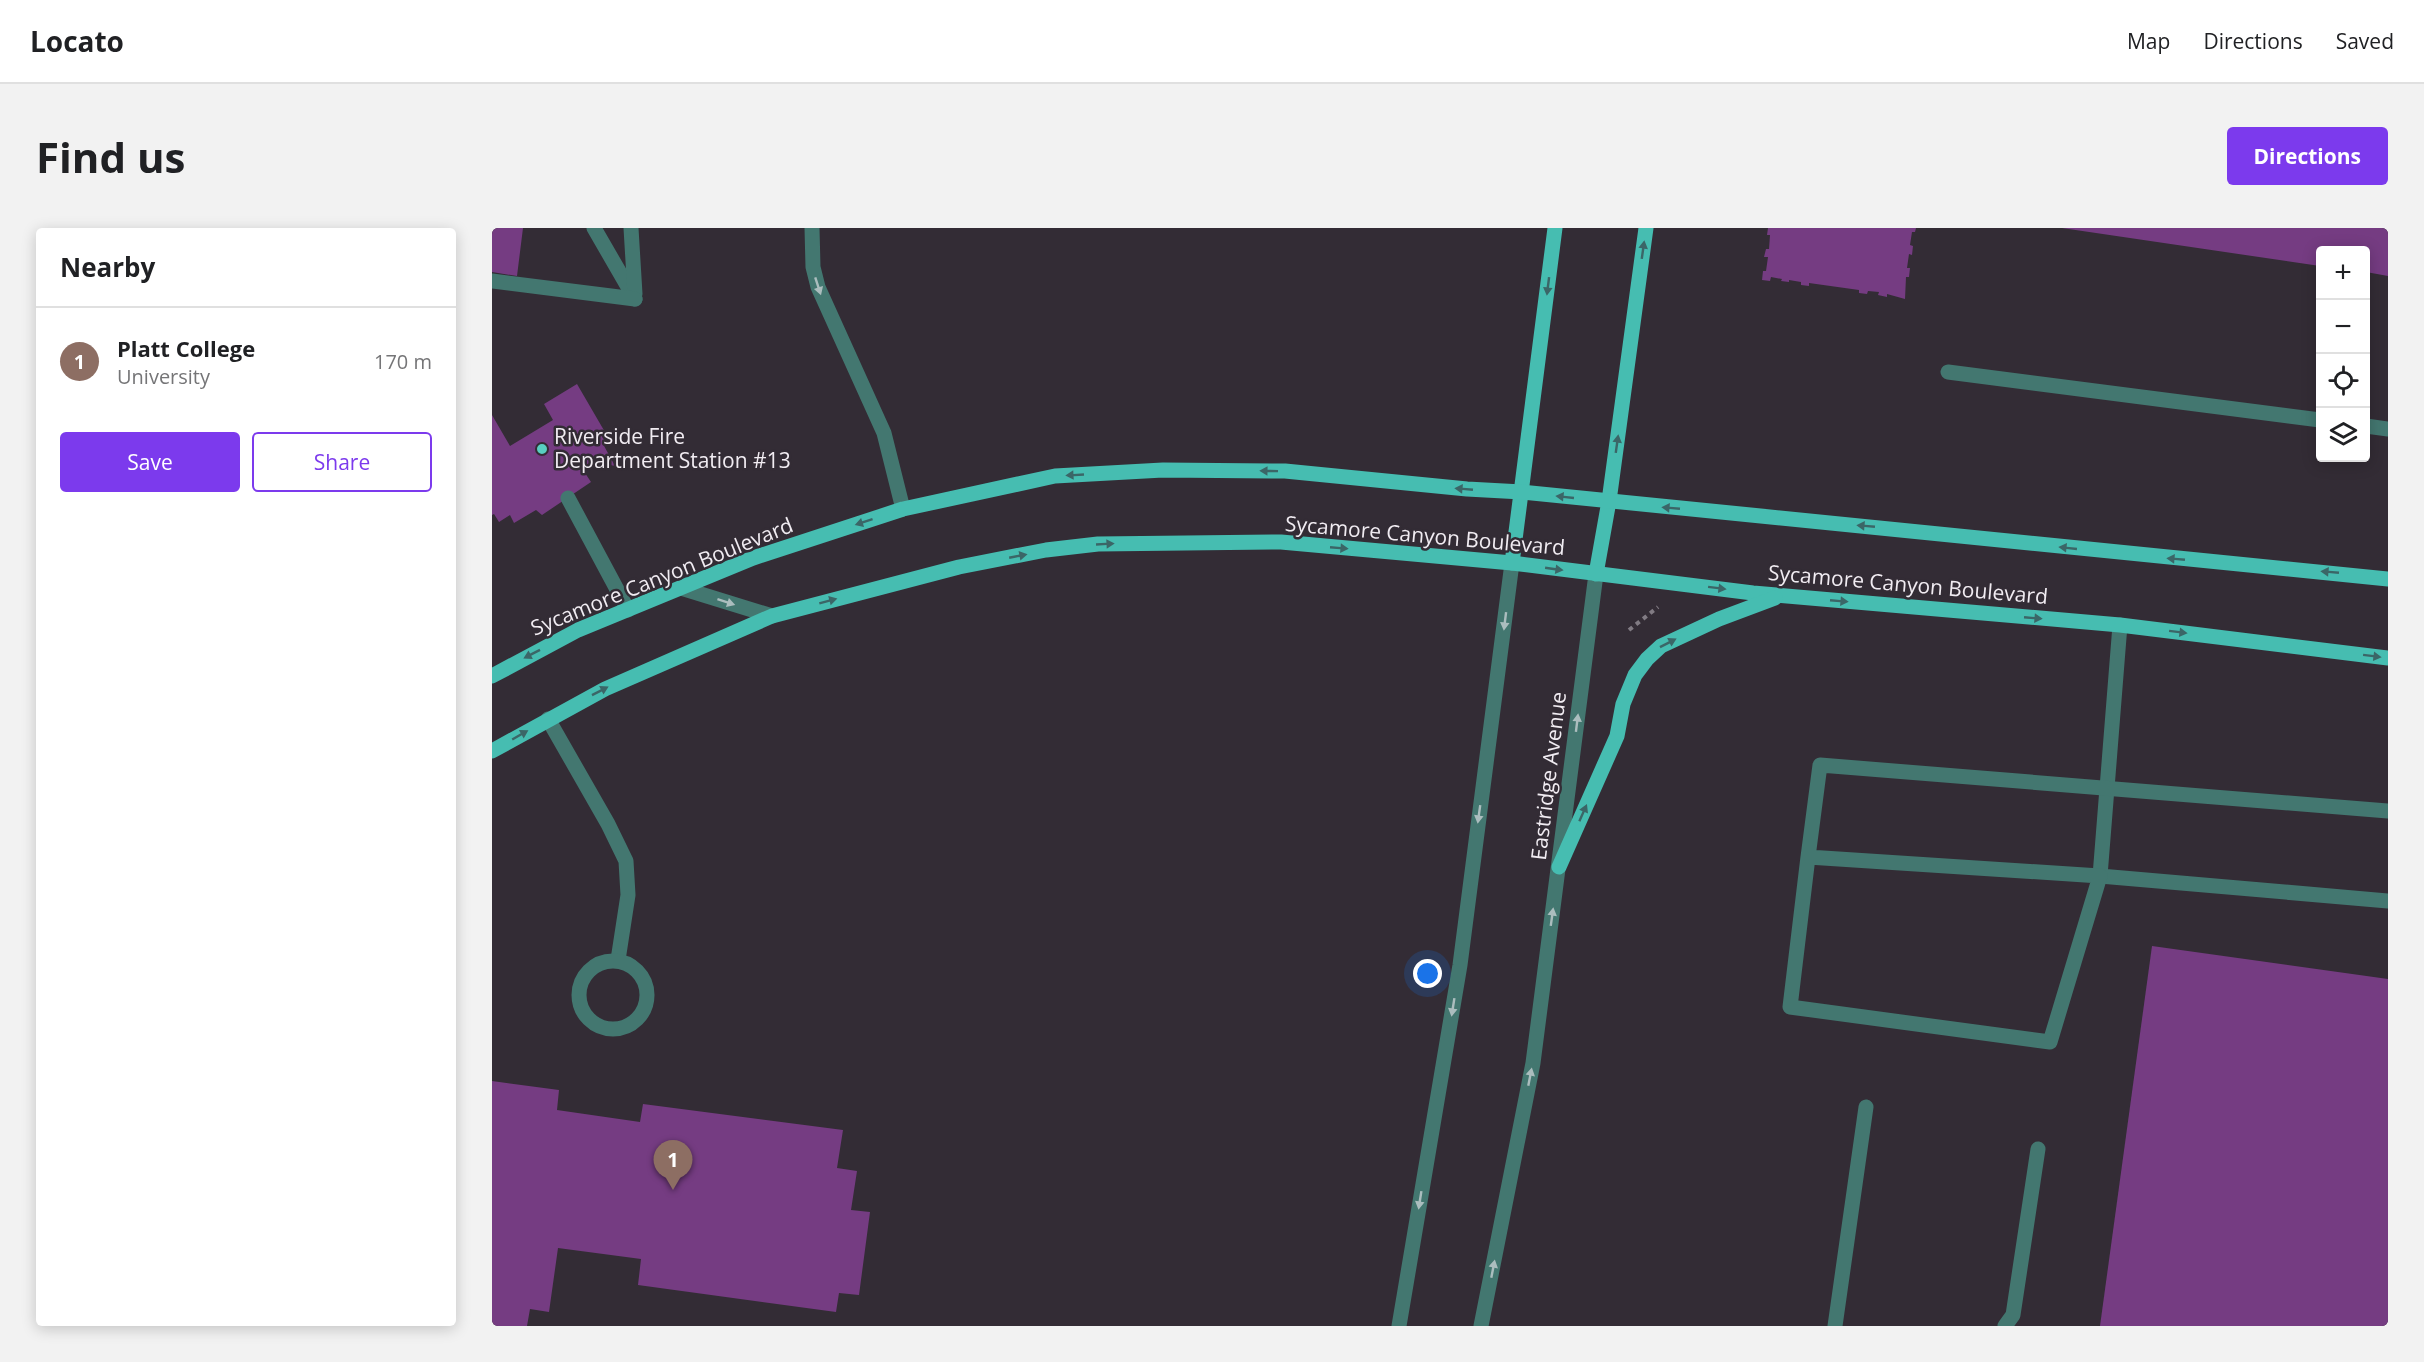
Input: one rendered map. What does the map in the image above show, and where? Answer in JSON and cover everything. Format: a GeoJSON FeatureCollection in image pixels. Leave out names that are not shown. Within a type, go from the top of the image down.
{"type":"FeatureCollection","features":[{"type":"Feature","properties":{"kind":"main road"},"geometry":{"type":"LineString","coordinates":[[1512,563],[1555,228]]}},
{"type":"Feature","properties":{"kind":"main road","name":"Eastridge Avenue"},"geometry":{"type":"LineString","coordinates":[[1596,574],[1609,501],[1646,228]]}},
{"type":"Feature","properties":{"kind":"main road","name":"Sycamore Canyon Boulevard"},"geometry":{"type":"LineString","coordinates":[[492,676],[578,630],[753,558],[903,509],[1055,476],[1163,470],[1285,471],[1467,489],[1522,492],[2388,579]]}},
{"type":"Feature","properties":{"kind":"main road","name":"Sycamore Canyon Boulevard"},"geometry":{"type":"LineString","coordinates":[[492,751],[548,718],[605,689],[772,616],[959,567],[1046,550],[1098,544],[1281,542],[1512,563],[1780,596],[2120,625],[2388,658]]}},
{"type":"Feature","properties":{"kind":"main road"},"geometry":{"type":"LineString","coordinates":[[1559,867],[1617,736],[1623,704],[1635,675],[1647,659],[1661,646],[1719,619],[1780,596]]}},
{"type":"Feature","properties":{"kind":"street"},"geometry":{"type":"LineString","coordinates":[[594,228],[635,299]]}},
{"type":"Feature","properties":{"kind":"street"},"geometry":{"type":"LineString","coordinates":[[631,228],[635,299]]}},
{"type":"Feature","properties":{"kind":"street"},"geometry":{"type":"LineString","coordinates":[[812,228],[812,259],[818,287],[884,433],[903,509]]}},
{"type":"Feature","properties":{"kind":"street"},"geometry":{"type":"LineString","coordinates":[[492,281],[635,299]]}},
{"type":"Feature","properties":{"kind":"street"},"geometry":{"type":"LineString","coordinates":[[1948,372],[2316,419]]}},
{"type":"Feature","properties":{"kind":"street"},"geometry":{"type":"LineString","coordinates":[[2370,427],[2388,429]]}},
{"type":"Feature","properties":{"kind":"street"},"geometry":{"type":"LineString","coordinates":[[568,498],[628,610]]}},
{"type":"Feature","properties":{"kind":"street"},"geometry":{"type":"LineString","coordinates":[[1400,1326],[1460,964],[1512,563]]}},
{"type":"Feature","properties":{"kind":"street","name":"Eastridge Avenue"},"geometry":{"type":"LineString","coordinates":[[1481,1326],[1533,1063],[1596,574]]}},
{"type":"Feature","properties":{"kind":"street"},"geometry":{"type":"LineString","coordinates":[[681,588],[772,616]]}},
{"type":"Feature","properties":{"kind":"street"},"geometry":{"type":"LineString","coordinates":[[2120,625],[2106,788],[2100,876],[2050,1042],[1790,1007],[1820,765],[2106,788],[2388,812]]}},
{"type":"Feature","properties":{"kind":"street"},"geometry":{"type":"LineString","coordinates":[[548,718],[608,824],[626,861],[628,895],[618,960]]}},
{"type":"Feature","properties":{"kind":"street"},"geometry":{"type":"LineString","coordinates":[[1808,857],[2100,876],[2388,901]]}},
{"type":"Feature","properties":{"kind":"street"},"geometry":{"type":"LineString","coordinates":[[607,960],[618,960],[629,963],[644,978],[648,999],[639,1018],[621,1029],[610,1029],[600,1027],[584,1013],[579,992],[588,971],[607,960]]}},
{"type":"Feature","properties":{"kind":"street"},"geometry":{"type":"LineString","coordinates":[[1835,1326],[1866,1107]]}},
{"type":"Feature","properties":{"kind":"street"},"geometry":{"type":"LineString","coordinates":[[2005,1326],[2013,1315],[2038,1149]]}},
{"type":"Feature","properties":{"kind":"path"},"geometry":{"type":"LineString","coordinates":[[1629,630],[1658,606]]}},
{"type":"Feature","properties":{"kind":"building"},"geometry":{"type":"Polygon","coordinates":[[[492,228],[523,228],[517,276],[492,272],[492,228]]]}},
{"type":"Feature","properties":{"kind":"building"},"geometry":{"type":"Polygon","coordinates":[[[1768,228],[1916,228],[1915,232],[1912,232],[1910,245],[1913,246],[1912,255],[1909,254],[1907,268],[1910,268],[1909,277],[1906,277],[1905,299],[1887,294],[1887,297],[1878,295],[1879,292],[1868,291],[1867,294],[1859,293],[1859,290],[1809,283],[1809,286],[1801,285],[1801,282],[1781,281],[1782,279],[1771,277],[1770,281],[1762,280],[1768,257],[1764,257],[1766,249],[1769,249],[1768,228]]]}},
{"type":"Feature","properties":{"kind":"building"},"geometry":{"type":"Polygon","coordinates":[[[2062,228],[2388,228],[2388,276],[2370,273],[2370,246],[2316,246],[2316,265],[2062,228]]]}},
{"type":"Feature","properties":{"kind":"building"},"geometry":{"type":"Polygon","coordinates":[[[577,384],[609,439],[603,444],[615,466],[595,462],[583,470],[591,482],[542,515],[536,510],[514,523],[510,515],[499,522],[494,514],[492,515],[492,415],[510,446],[553,420],[544,404],[577,384]]]}},
{"type":"Feature","properties":{"kind":"building"},"geometry":{"type":"Polygon","coordinates":[[[2152,946],[2388,979],[2388,1326],[2100,1326],[2152,946]]]}},
{"type":"Feature","properties":{"kind":"building"},"geometry":{"type":"Polygon","coordinates":[[[492,1081],[559,1090],[557,1110],[640,1122],[643,1104],[843,1130],[837,1168],[857,1171],[851,1210],[870,1212],[859,1295],[839,1293],[836,1312],[638,1285],[641,1259],[558,1248],[549,1312],[530,1309],[527,1326],[492,1326],[492,1081]]]}},
{"type":"Feature","properties":{"kind":"place","name":"Riverside Fire Department Station #13"},"geometry":{"type":"Point","coordinates":[542,449]}},
{"type":"Feature","properties":{"kind":"place","name":"Platt College"},"geometry":{"type":"Point","coordinates":[673,1190]}}]}
